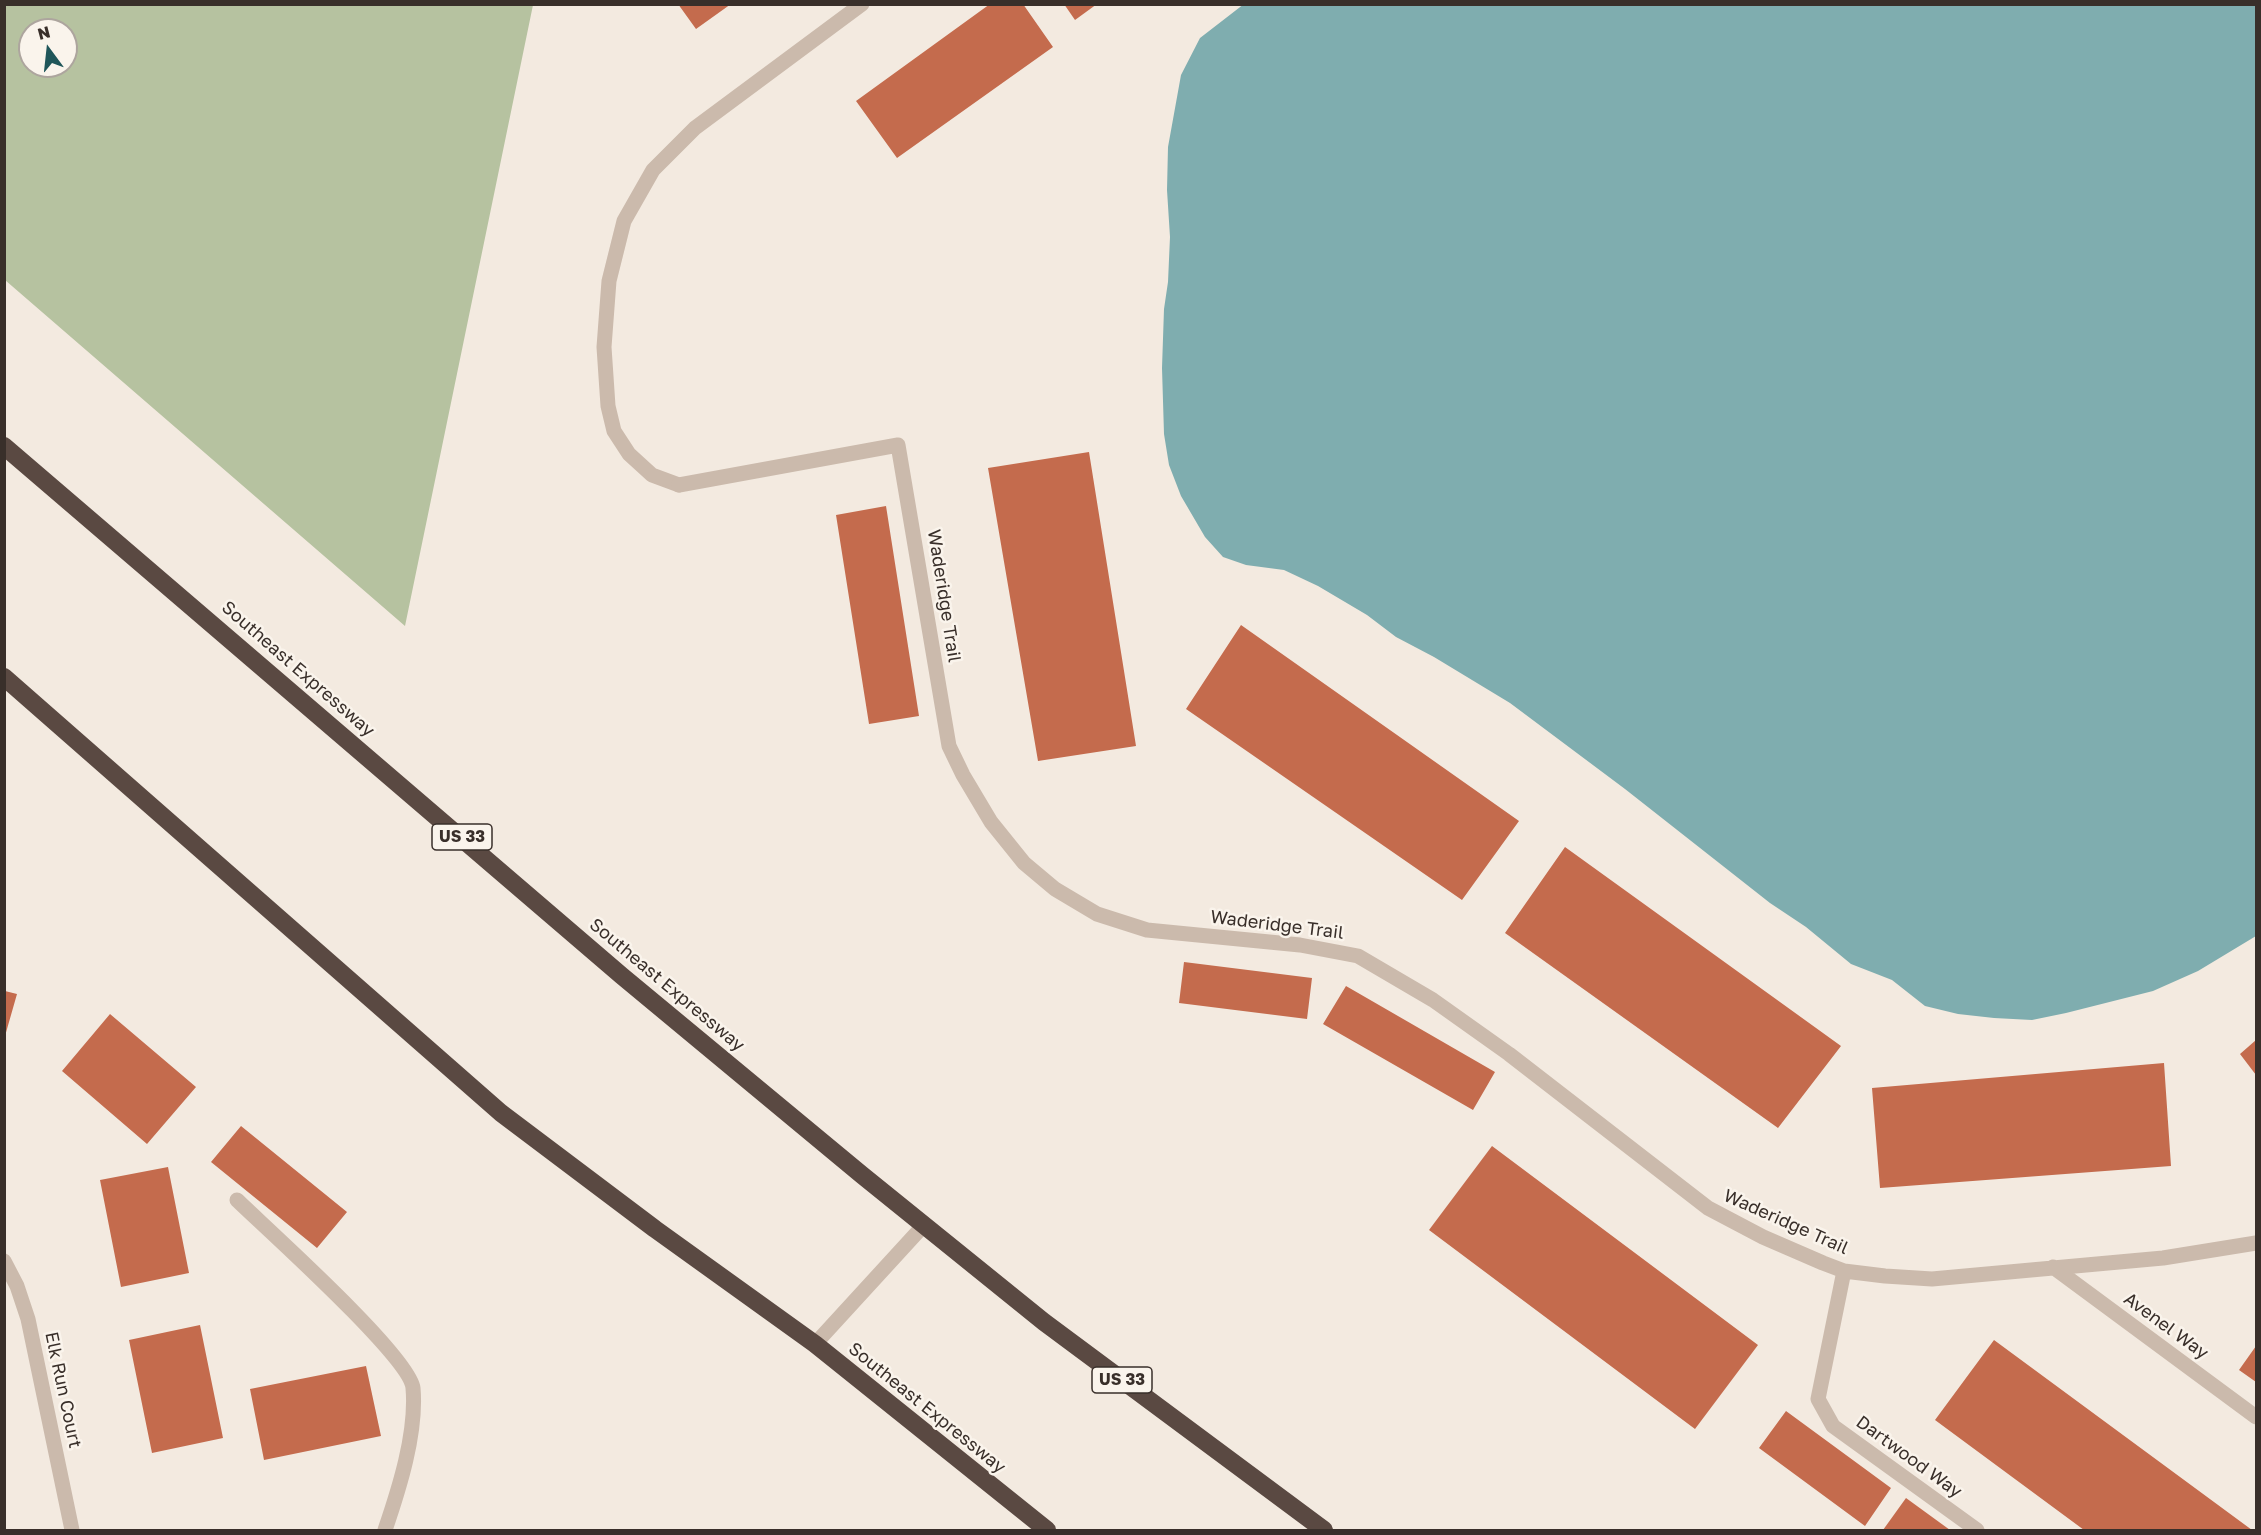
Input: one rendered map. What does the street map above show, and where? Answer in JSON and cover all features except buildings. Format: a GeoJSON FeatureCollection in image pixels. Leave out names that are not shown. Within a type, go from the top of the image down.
{"type":"FeatureCollection","features":[{"type":"Feature","properties":{"kind":"highway","name":"Southeast Expressway"},"geometry":{"type":"LineString","coordinates":[[4,446],[622,976],[924,1225],[1044,1322],[1324,1530]]}},
{"type":"Feature","properties":{"kind":"highway","name":"Southeast Expressway"},"geometry":{"type":"LineString","coordinates":[[4,677],[501,1113],[655,1229],[815,1344],[1047,1530]]}},
{"type":"Feature","properties":{"kind":"street","name":"Waderidge Trail"},"geometry":{"type":"LineString","coordinates":[[862,4],[695,128],[653,170],[624,221],[609,281],[604,347],[608,406],[615,431],[629,454],[652,475],[679,485],[898,445],[949,747],[991,822],[1024,863],[1055,889],[1097,914],[1147,930],[1300,945],[1358,956],[1443,1006],[1509,1054],[1708,1208],[1763,1237],[1844,1270],[1932,1279],[2163,1257],[2256,1243]]}},
{"type":"Feature","properties":{"kind":"street"},"geometry":{"type":"LineString","coordinates":[[237,1200],[350,1308],[391,1353],[413,1386],[411,1437],[399,1489],[385,1530]]}},
{"type":"Feature","properties":{"kind":"street"},"geometry":{"type":"LineString","coordinates":[[815,1344],[924,1225]]}},
{"type":"Feature","properties":{"kind":"street","name":"Elk Run Court"},"geometry":{"type":"LineString","coordinates":[[4,1261],[17,1286],[28,1319],[72,1530]]}},
{"type":"Feature","properties":{"kind":"street","name":"Avenel Way"},"geometry":{"type":"LineString","coordinates":[[2053,1267],[2256,1417]]}},
{"type":"Feature","properties":{"kind":"street","name":"Dartwood Way"},"geometry":{"type":"LineString","coordinates":[[1844,1270],[1818,1399],[1833,1426],[1977,1530]]}},
{"type":"Feature","properties":{"kind":"green space"},"geometry":{"type":"Polygon","coordinates":[[[5,4],[533,5],[405,626],[5,280],[5,4]]]}},
{"type":"Feature","properties":{"kind":"water"},"geometry":{"type":"Polygon","coordinates":[[[1244,4],[2256,5],[2256,936],[2198,971],[2153,991],[2066,1013],[2032,1020],[1958,1014],[1925,1006],[1892,980],[1851,964],[1806,927],[1770,903],[1625,789],[1510,703],[1396,637],[1367,615],[1318,586],[1284,570],[1246,565],[1223,557],[1205,537],[1181,496],[1169,465],[1164,434],[1162,368],[1170,237],[1167,190],[1168,147],[1181,75],[1200,38],[1244,4]]]}}]}
